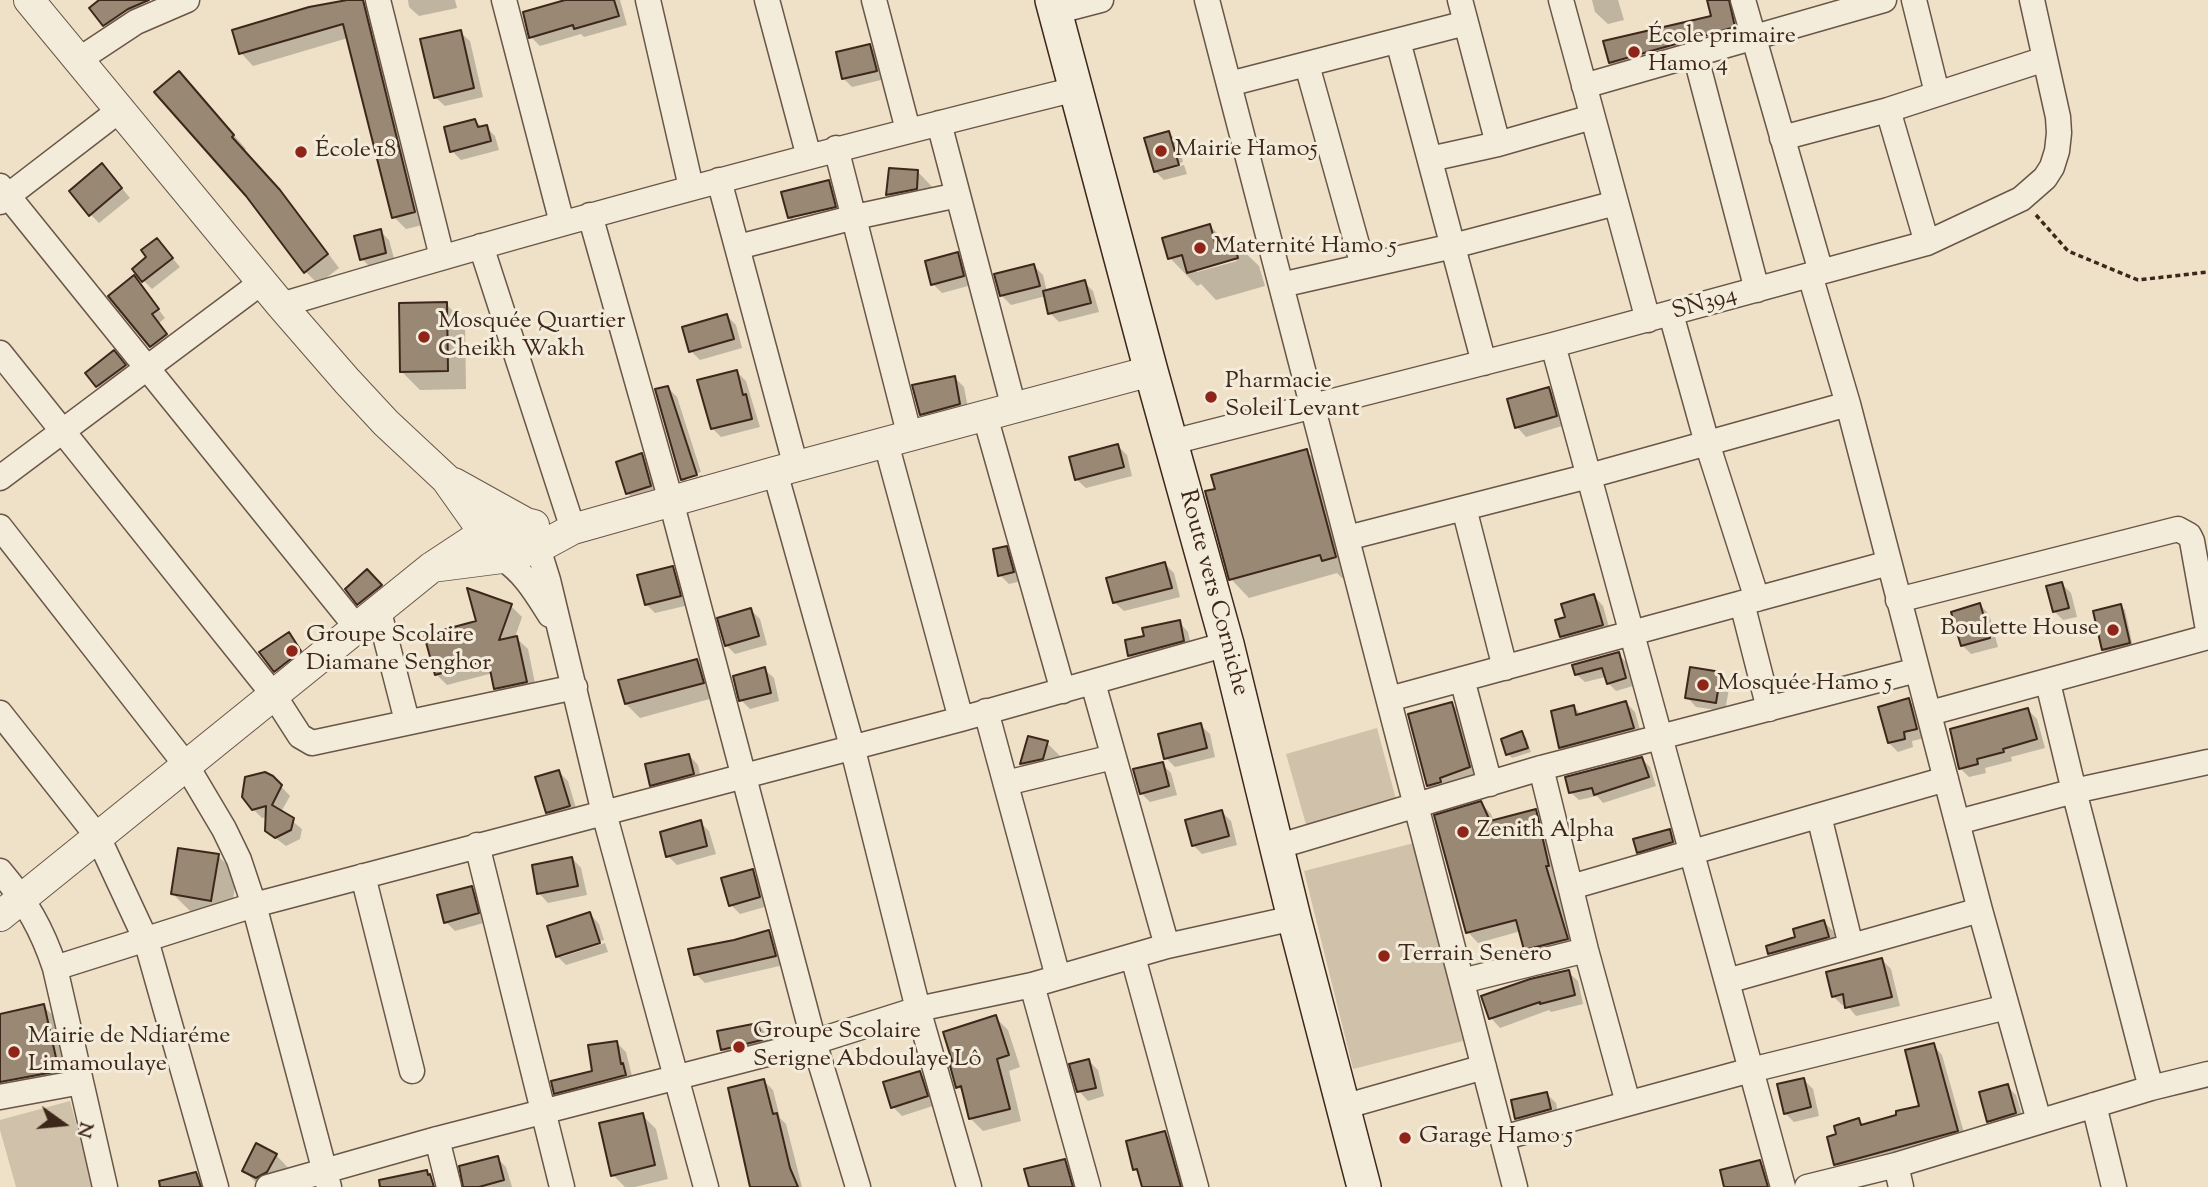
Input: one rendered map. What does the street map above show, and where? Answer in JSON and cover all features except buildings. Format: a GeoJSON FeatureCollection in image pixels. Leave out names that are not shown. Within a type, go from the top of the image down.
{"type":"FeatureCollection","features":[{"type":"Feature","properties":{"kind":"main road","name":"Route vers Corniche"},"geometry":{"type":"LineString","coordinates":[[1054,6],[1227,644],[1276,847],[1364,1187]]}},
{"type":"Feature","properties":{"kind":"street"},"geometry":{"type":"LineString","coordinates":[[29,0],[281,305],[368,405],[446,479],[502,558],[525,576],[558,627]]}},
{"type":"Feature","properties":{"kind":"street"},"geometry":{"type":"LineString","coordinates":[[79,59],[136,22],[187,0]]}},
{"type":"Feature","properties":{"kind":"street"},"geometry":{"type":"LineString","coordinates":[[378,0],[442,257]]}},
{"type":"Feature","properties":{"kind":"street"},"geometry":{"type":"LineString","coordinates":[[504,0],[562,223]]}},
{"type":"Feature","properties":{"kind":"street"},"geometry":{"type":"LineString","coordinates":[[649,0],[691,187]]}},
{"type":"Feature","properties":{"kind":"street"},"geometry":{"type":"LineString","coordinates":[[766,0],[809,157]]}},
{"type":"Feature","properties":{"kind":"street"},"geometry":{"type":"LineString","coordinates":[[874,0],[908,130]]}},
{"type":"Feature","properties":{"kind":"street"},"geometry":{"type":"LineString","coordinates":[[1054,6],[1101,0]]}},
{"type":"Feature","properties":{"kind":"street"},"geometry":{"type":"LineString","coordinates":[[1207,0],[1515,1187]]}},
{"type":"Feature","properties":{"kind":"street"},"geometry":{"type":"LineString","coordinates":[[1560,0],[1616,203],[1707,443],[1750,601],[1769,709]]}},
{"type":"Feature","properties":{"kind":"street"},"geometry":{"type":"LineString","coordinates":[[1744,0],[1782,138],[1898,600],[2039,1121]]}},
{"type":"Feature","properties":{"kind":"street"},"geometry":{"type":"LineString","coordinates":[[1914,0],[1937,93]]}},
{"type":"Feature","properties":{"kind":"street","name":"SN394"},"geometry":{"type":"LineString","coordinates":[[1172,442],[1660,317],[1927,243],[2021,199],[2045,178],[2052,167],[2059,133],[2058,117],[2032,0]]}},
{"type":"Feature","properties":{"kind":"street"},"geometry":{"type":"LineString","coordinates":[[1584,86],[1869,2]]}},
{"type":"Feature","properties":{"kind":"street"},"geometry":{"type":"LineString","coordinates":[[1229,83],[1398,41],[1463,12],[1498,144]]}},
{"type":"Feature","properties":{"kind":"street"},"geometry":{"type":"LineString","coordinates":[[1398,41],[1484,363]]}},
{"type":"Feature","properties":{"kind":"street"},"geometry":{"type":"LineString","coordinates":[[1695,54],[1757,290]]}},
{"type":"Feature","properties":{"kind":"street"},"geometry":{"type":"LineString","coordinates":[[1782,138],[1888,110],[2045,59]]}},
{"type":"Feature","properties":{"kind":"street"},"geometry":{"type":"LineString","coordinates":[[1307,65],[1363,266]]}},
{"type":"Feature","properties":{"kind":"street"},"geometry":{"type":"LineString","coordinates":[[281,305],[691,187],[1076,89]]}},
{"type":"Feature","properties":{"kind":"street"},"geometry":{"type":"LineString","coordinates":[[121,109],[3,195],[147,367],[368,620],[407,721]]}},
{"type":"Feature","properties":{"kind":"street"},"geometry":{"type":"LineString","coordinates":[[1888,110],[1927,243]]}},
{"type":"Feature","properties":{"kind":"street"},"geometry":{"type":"LineString","coordinates":[[1430,159],[1498,144],[1592,117]]}},
{"type":"Feature","properties":{"kind":"street"},"geometry":{"type":"LineString","coordinates":[[939,123],[1014,408]]}},
{"type":"Feature","properties":{"kind":"street"},"geometry":{"type":"LineString","coordinates":[[836,148],[855,217],[898,440],[961,719]]}},
{"type":"Feature","properties":{"kind":"street"},"geometry":{"type":"LineString","coordinates":[[719,180],[738,247],[785,469],[852,746],[918,1009],[969,1187]]}},
{"type":"Feature","properties":{"kind":"street"},"geometry":{"type":"LineString","coordinates":[[738,247],[855,217],[958,195]]}},
{"type":"Feature","properties":{"kind":"street"},"geometry":{"type":"LineString","coordinates":[[1281,285],[1453,246],[1616,203]]}},
{"type":"Feature","properties":{"kind":"street"},"geometry":{"type":"LineString","coordinates":[[590,215],[671,501],[814,1042],[858,1187]]}},
{"type":"Feature","properties":{"kind":"street"},"geometry":{"type":"LineString","coordinates":[[481,246],[569,530]]}},
{"type":"Feature","properties":{"kind":"street"},"geometry":{"type":"LineString","coordinates":[[0,478],[262,282]]}},
{"type":"Feature","properties":{"kind":"street"},"geometry":{"type":"LineString","coordinates":[[1553,345],[1783,1187]]}},
{"type":"Feature","properties":{"kind":"street"},"geometry":{"type":"LineString","coordinates":[[0,353],[273,694],[300,736],[312,743],[575,687]]}},
{"type":"Feature","properties":{"kind":"street"},"geometry":{"type":"LineString","coordinates":[[11,907],[432,567],[485,532],[532,535],[569,530],[1151,371]]}},
{"type":"Feature","properties":{"kind":"street"},"geometry":{"type":"LineString","coordinates":[[1347,538],[1589,476],[1847,404]]}},
{"type":"Feature","properties":{"kind":"street"},"geometry":{"type":"LineString","coordinates":[[985,416],[1063,691]]}},
{"type":"Feature","properties":{"kind":"street"},"geometry":{"type":"LineString","coordinates":[[446,479],[532,535],[548,580],[604,813],[706,1187]]}},
{"type":"Feature","properties":{"kind":"street"},"geometry":{"type":"LineString","coordinates":[[1464,508],[1505,667]]}},
{"type":"Feature","properties":{"kind":"street"},"geometry":{"type":"LineString","coordinates":[[0,527],[186,765],[229,839],[254,905],[327,1179]]}},
{"type":"Feature","properties":{"kind":"street"},"geometry":{"type":"LineString","coordinates":[[1898,600],[2178,529],[2189,534],[2192,541],[2208,630]]}},
{"type":"Feature","properties":{"kind":"street"},"geometry":{"type":"LineString","coordinates":[[432,567],[502,558],[532,535]]}},
{"type":"Feature","properties":{"kind":"street"},"geometry":{"type":"LineString","coordinates":[[1389,699],[1889,563]]}},
{"type":"Feature","properties":{"kind":"street"},"geometry":{"type":"LineString","coordinates":[[1930,713],[2208,637]]}},
{"type":"Feature","properties":{"kind":"street"},"geometry":{"type":"LineString","coordinates":[[55,968],[254,905],[961,719],[1227,644]]}},
{"type":"Feature","properties":{"kind":"street"},"geometry":{"type":"LineString","coordinates":[[1276,847],[1541,768],[1917,670]]}},
{"type":"Feature","properties":{"kind":"street"},"geometry":{"type":"LineString","coordinates":[[1462,679],[1490,784]]}},
{"type":"Feature","properties":{"kind":"street"},"geometry":{"type":"LineString","coordinates":[[2048,682],[2151,1088]]}},
{"type":"Feature","properties":{"kind":"street"},"geometry":{"type":"LineString","coordinates":[[1093,683],[1167,946]]}},
{"type":"Feature","properties":{"kind":"street"},"geometry":{"type":"LineString","coordinates":[[986,711],[1058,977]]}},
{"type":"Feature","properties":{"kind":"street"},"geometry":{"type":"LineString","coordinates":[[0,713],[98,838],[146,940],[216,1187]]}},
{"type":"Feature","properties":{"kind":"street"},"geometry":{"type":"LineString","coordinates":[[1006,783],[1112,757]]}},
{"type":"Feature","properties":{"kind":"street"},"geometry":{"type":"LineString","coordinates":[[1958,822],[2074,791],[2208,762]]}},
{"type":"Feature","properties":{"kind":"street"},"geometry":{"type":"LineString","coordinates":[[1541,768],[1586,950],[1628,1103]]}},
{"type":"Feature","properties":{"kind":"street"},"geometry":{"type":"LineString","coordinates":[[1571,887],[1946,779]]}},
{"type":"Feature","properties":{"kind":"street"},"geometry":{"type":"LineString","coordinates":[[1819,816],[1852,946]]}},
{"type":"Feature","properties":{"kind":"street"},"geometry":{"type":"LineString","coordinates":[[477,845],[562,1187]]}},
{"type":"Feature","properties":{"kind":"street"},"geometry":{"type":"LineString","coordinates":[[0,871],[11,907],[41,929],[55,968],[105,1187]]}},
{"type":"Feature","properties":{"kind":"street"},"geometry":{"type":"LineString","coordinates":[[363,876],[412,1072]]}},
{"type":"Feature","properties":{"kind":"street"},"geometry":{"type":"LineString","coordinates":[[1727,981],[1980,910]]}},
{"type":"Feature","properties":{"kind":"street"},"geometry":{"type":"LineString","coordinates":[[268,1187],[327,1179],[437,1139],[814,1042],[918,1009],[1032,985],[1167,946],[1294,918]]}},
{"type":"Feature","properties":{"kind":"street"},"geometry":{"type":"LineString","coordinates":[[1462,981],[1586,950]]}},
{"type":"Feature","properties":{"kind":"street"},"geometry":{"type":"LineString","coordinates":[[1133,957],[1196,1187]]}},
{"type":"Feature","properties":{"kind":"street"},"geometry":{"type":"LineString","coordinates":[[1032,985],[1088,1187]]}},
{"type":"Feature","properties":{"kind":"street"},"geometry":{"type":"LineString","coordinates":[[1502,1138],[1751,1070],[2007,1007]]}},
{"type":"Feature","properties":{"kind":"street"},"geometry":{"type":"LineString","coordinates":[[1343,1107],[1484,1067]]}},
{"type":"Feature","properties":{"kind":"street"},"geometry":{"type":"LineString","coordinates":[[1807,1187],[1899,1176],[2039,1121],[2208,1074]]}},
{"type":"Feature","properties":{"kind":"street"},"geometry":{"type":"LineString","coordinates":[[0,1097],[81,1082]]}},
{"type":"Feature","properties":{"kind":"street"},"geometry":{"type":"LineString","coordinates":[[2094,1105],[2114,1187]]}},
{"type":"Feature","properties":{"kind":"street"},"geometry":{"type":"LineString","coordinates":[[437,1139],[449,1187]]}},
{"type":"Feature","properties":{"kind":"path"},"geometry":{"type":"LineString","coordinates":[[2021,199],[2068,251],[2138,280],[2208,272]]}},
{"type":"Feature","properties":{"kind":"shaded area"},"geometry":{"type":"Polygon","coordinates":[[[1377,728],[1397,803],[1307,828],[1286,754],[1377,728]]]}},
{"type":"Feature","properties":{"kind":"shaded area","name":"Terrain Senero"},"geometry":{"type":"Polygon","coordinates":[[[1414,843],[1463,1041],[1353,1069],[1304,871],[1414,843]]]}},
{"type":"Feature","properties":{"kind":"shaded area"},"geometry":{"type":"Polygon","coordinates":[[[70,1101],[93,1187],[16,1187],[0,1130],[0,1120],[70,1101]]]}},
{"type":"Feature","properties":{"kind":"place","name":"École primaire Hamo 4"},"geometry":{"type":"Point","coordinates":[1634,52]}},
{"type":"Feature","properties":{"kind":"place","name":"Mairie Hamo5"},"geometry":{"type":"Point","coordinates":[1161,151]}},
{"type":"Feature","properties":{"kind":"place","name":"École 18"},"geometry":{"type":"Point","coordinates":[301,152]}},
{"type":"Feature","properties":{"kind":"place","name":"Maternité Hamo 5"},"geometry":{"type":"Point","coordinates":[1200,248]}},
{"type":"Feature","properties":{"kind":"place","name":"Mosquée Quartier Cheikh Wakh"},"geometry":{"type":"Point","coordinates":[424,337]}},
{"type":"Feature","properties":{"kind":"place","name":"Pharmacie Soleil Levant"},"geometry":{"type":"Point","coordinates":[1211,397]}},
{"type":"Feature","properties":{"kind":"place","name":"Boulette House"},"geometry":{"type":"Point","coordinates":[2113,630]}},
{"type":"Feature","properties":{"kind":"place","name":"Groupe Scolaire Diamane Senghor"},"geometry":{"type":"Point","coordinates":[292,651]}},
{"type":"Feature","properties":{"kind":"place","name":"Mosquée Hamo 5"},"geometry":{"type":"Point","coordinates":[1703,685]}},
{"type":"Feature","properties":{"kind":"place","name":"Zenith Alpha"},"geometry":{"type":"Point","coordinates":[1463,832]}},
{"type":"Feature","properties":{"kind":"place","name":"Terrain Senero"},"geometry":{"type":"Point","coordinates":[1384,956]}},
{"type":"Feature","properties":{"kind":"place","name":"Groupe Scolaire Serigne Abdoulaye Lô"},"geometry":{"type":"Point","coordinates":[739,1047]}},
{"type":"Feature","properties":{"kind":"place","name":"Mairie de Ndiaréme Limamoulaye"},"geometry":{"type":"Point","coordinates":[14,1052]}},
{"type":"Feature","properties":{"kind":"place","name":"Garage Hamo 5"},"geometry":{"type":"Point","coordinates":[1405,1138]}}]}
